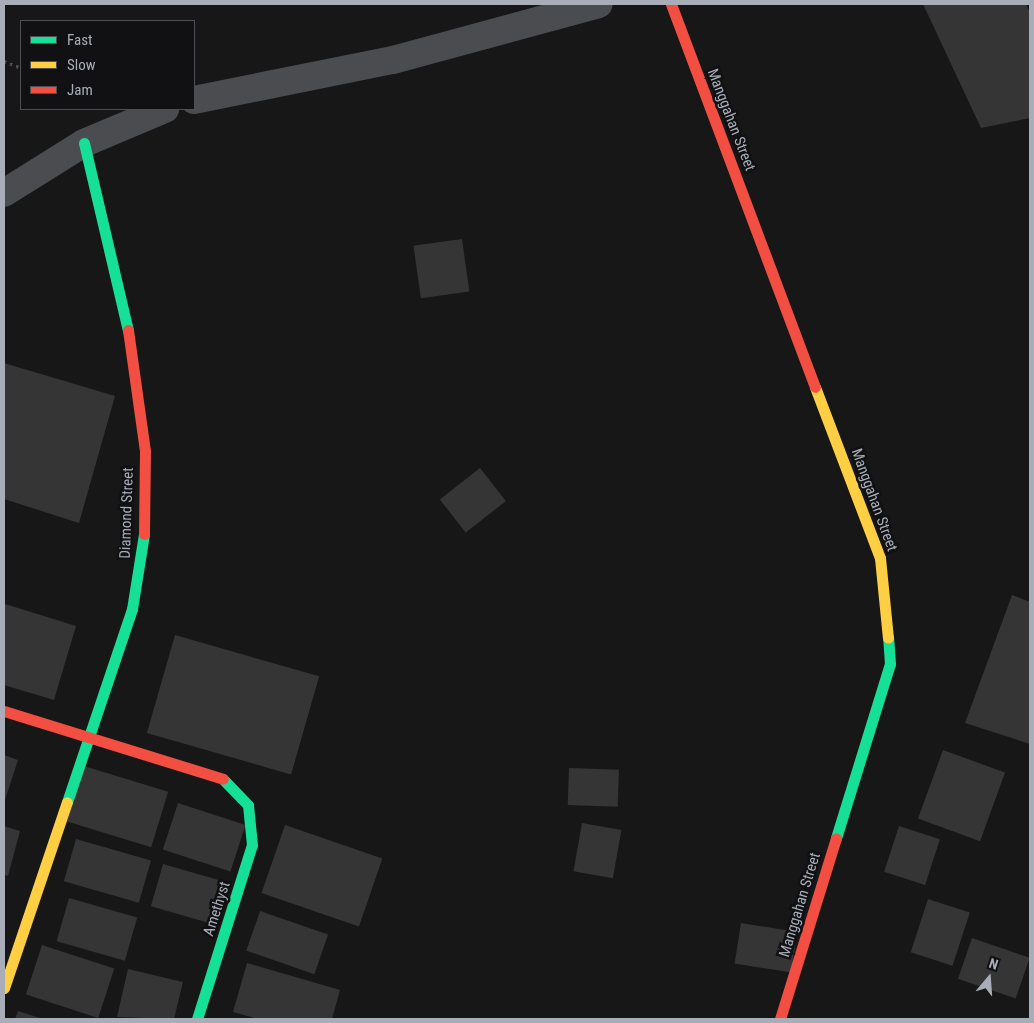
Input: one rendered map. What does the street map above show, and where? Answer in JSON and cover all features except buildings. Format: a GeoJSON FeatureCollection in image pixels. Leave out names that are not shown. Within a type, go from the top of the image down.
{"type":"FeatureCollection","features":[{"type":"Feature","properties":{"kind":"street"},"geometry":{"type":"LineString","coordinates":[[195,100],[393,60],[599,4]]}},
{"type":"Feature","properties":{"kind":"street","name":"Manggahan Street"},"geometry":{"type":"LineString","coordinates":[[671,4],[880,558],[890,664],[780,1019]]}},
{"type":"Feature","properties":{"kind":"street"},"geometry":{"type":"LineString","coordinates":[[4,193],[84,144],[162,110]]}},
{"type":"Feature","properties":{"kind":"street","name":"Diamond Street"},"geometry":{"type":"LineString","coordinates":[[4,988],[132,609],[144,548],[145,451],[132,348],[84,144]]}},
{"type":"Feature","properties":{"kind":"street"},"geometry":{"type":"LineString","coordinates":[[4,710],[88,736]]}},
{"type":"Feature","properties":{"kind":"street","name":"Amethyst"},"geometry":{"type":"LineString","coordinates":[[88,736],[223,778],[248,805],[252,845],[197,1019]]}},
{"type":"Feature","properties":{"kind":"path"},"geometry":{"type":"LineString","coordinates":[[4,61],[20,68]]}},
{"type":"Feature","properties":{"kind":"traffic: fast"},"geometry":{"type":"LineString","coordinates":[[84,143],[128,330]]}},
{"type":"Feature","properties":{"kind":"traffic: fast"},"geometry":{"type":"LineString","coordinates":[[67,802],[132,609],[144,534]]}},
{"type":"Feature","properties":{"kind":"traffic: fast"},"geometry":{"type":"LineString","coordinates":[[836,838],[890,664],[888,638]]}},
{"type":"Feature","properties":{"kind":"traffic: fast"},"geometry":{"type":"LineString","coordinates":[[197,1019],[252,845],[248,805],[223,779]]}},
{"type":"Feature","properties":{"kind":"traffic: slow"},"geometry":{"type":"LineString","coordinates":[[815,387],[880,558],[888,638]]}},
{"type":"Feature","properties":{"kind":"traffic: slow"},"geometry":{"type":"LineString","coordinates":[[4,988],[67,802]]}},
{"type":"Feature","properties":{"kind":"traffic: jam"},"geometry":{"type":"LineString","coordinates":[[671,4],[815,387]]}},
{"type":"Feature","properties":{"kind":"traffic: jam"},"geometry":{"type":"LineString","coordinates":[[128,330],[145,451],[144,534]]}},
{"type":"Feature","properties":{"kind":"traffic: jam"},"geometry":{"type":"LineString","coordinates":[[4,711],[223,779]]}},
{"type":"Feature","properties":{"kind":"traffic: jam"},"geometry":{"type":"LineString","coordinates":[[780,1019],[836,838]]}}]}
